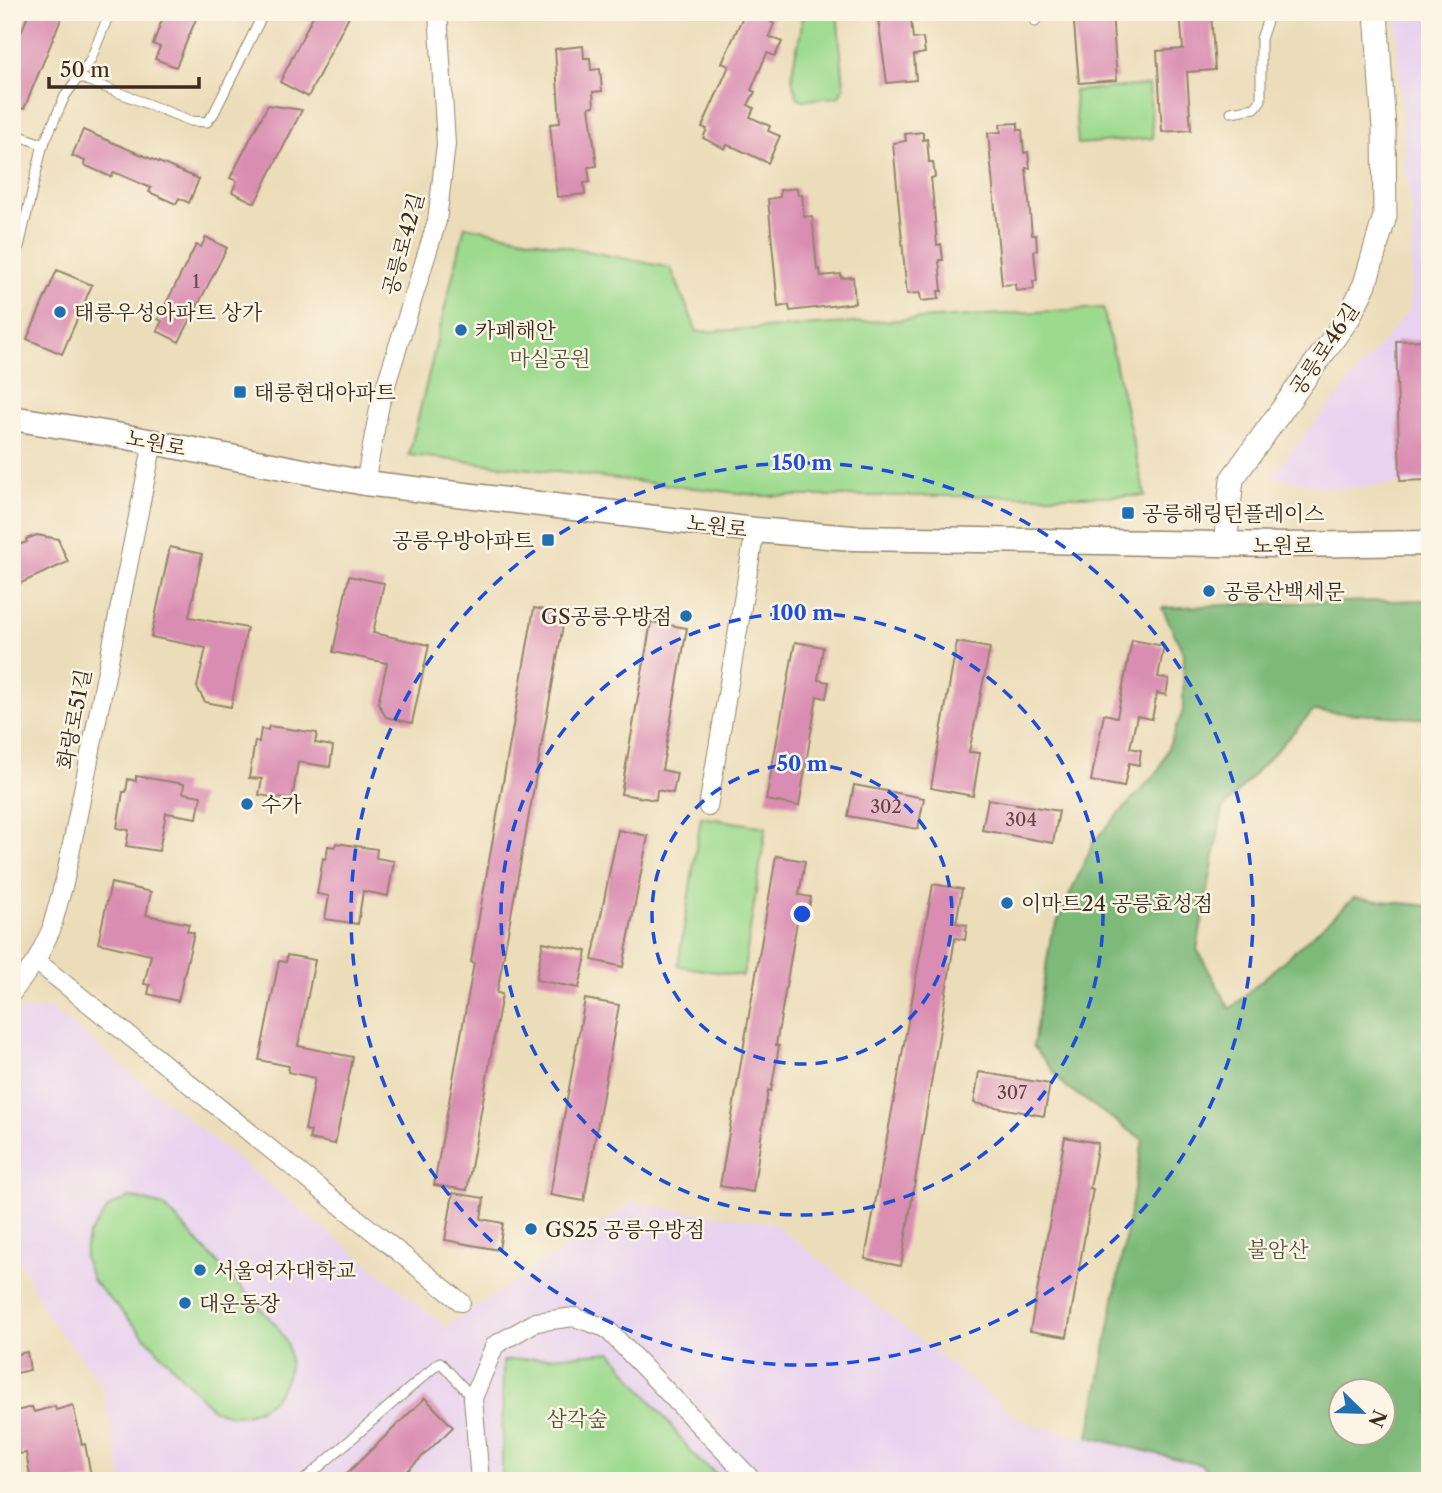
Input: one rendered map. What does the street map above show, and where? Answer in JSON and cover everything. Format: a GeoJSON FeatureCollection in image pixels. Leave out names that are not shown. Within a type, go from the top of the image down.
{"type":"FeatureCollection","features":[{"type":"Feature","properties":{"kind":"main road","name":"노원로"},"geometry":{"type":"LineString","coordinates":[[12,418],[365,483],[755,530],[853,538],[1225,545],[1430,543]]}},
{"type":"Feature","properties":{"kind":"street","name":"공릉로42길"},"geometry":{"type":"LineString","coordinates":[[365,483],[380,404],[437,221],[446,144],[438,12]]}},
{"type":"Feature","properties":{"kind":"street","name":"공릉로46길"},"geometry":{"type":"LineString","coordinates":[[1225,545],[1232,479],[1349,317],[1368,272],[1384,216],[1384,129],[1376,12]]}},
{"type":"Feature","properties":{"kind":"street","name":"화랑로51길"},"geometry":{"type":"LineString","coordinates":[[12,993],[36,961],[51,930],[65,879],[153,442]]}},
{"type":"Feature","properties":{"kind":"street"},"geometry":{"type":"LineString","coordinates":[[708,807],[755,530]]}},
{"type":"Feature","properties":{"kind":"street"},"geometry":{"type":"LineString","coordinates":[[36,961],[461,1302]]}},
{"type":"Feature","properties":{"kind":"street"},"geometry":{"type":"LineString","coordinates":[[480,1481],[473,1398],[495,1345],[536,1322],[574,1317],[606,1328],[753,1481]]}},
{"type":"Feature","properties":{"kind":"lane"},"geometry":{"type":"LineString","coordinates":[[12,277],[44,145],[58,110],[90,61],[110,12]]}},
{"type":"Feature","properties":{"kind":"lane"},"geometry":{"type":"LineString","coordinates":[[79,77],[191,121],[204,123],[214,113],[264,12]]}},
{"type":"Feature","properties":{"kind":"lane"},"geometry":{"type":"LineString","coordinates":[[1231,112],[1255,108],[1262,100],[1260,47],[1270,12]]}},
{"type":"Feature","properties":{"kind":"lane"},"geometry":{"type":"LineString","coordinates":[[12,133],[44,145]]}},
{"type":"Feature","properties":{"kind":"lane"},"geometry":{"type":"LineString","coordinates":[[1430,139],[1426,146],[1430,173]]}},
{"type":"Feature","properties":{"kind":"lane"},"geometry":{"type":"LineString","coordinates":[[303,1481],[440,1362],[473,1398]]}},
{"type":"Feature","properties":{"kind":"shaded area"},"geometry":{"type":"Polygon","coordinates":[[[1396,12],[1430,12],[1430,482],[1333,489],[1271,476],[1410,309],[1413,218],[1405,163],[1396,12]]]}},
{"type":"Feature","properties":{"kind":"shaded area","name":"서울여자대학교"},"geometry":{"type":"Polygon","coordinates":[[[52,1009],[446,1327],[632,1203],[773,1223],[1025,1423],[1201,1465],[1221,1481],[123,1481],[102,1385],[46,1314],[12,1243],[12,1019],[22,1010],[52,1009]]]}},
{"type":"Feature","properties":{"kind":"green space"},"geometry":{"type":"Polygon","coordinates":[[[801,12],[837,12],[844,86],[837,97],[803,100],[798,98],[792,76],[802,23],[801,12]]]}},
{"type":"Feature","properties":{"kind":"green space"},"geometry":{"type":"Polygon","coordinates":[[[1149,85],[1153,138],[1078,144],[1074,91],[1149,85]]]}},
{"type":"Feature","properties":{"kind":"green space","name":"마실공원"},"geometry":{"type":"Polygon","coordinates":[[[465,226],[671,268],[697,332],[1103,308],[1145,496],[764,496],[409,455],[465,226]]]}},
{"type":"Feature","properties":{"kind":"green space","name":"불암산"},"geometry":{"type":"Polygon","coordinates":[[[1430,600],[1430,719],[1313,711],[1223,808],[1197,949],[1230,1009],[1354,898],[1430,906],[1430,1481],[1221,1481],[1201,1465],[1089,1437],[1143,1140],[1065,1086],[1033,1046],[1051,936],[1094,841],[1159,770],[1183,711],[1184,654],[1162,608],[1430,600]]]}},
{"type":"Feature","properties":{"kind":"green space"},"geometry":{"type":"Polygon","coordinates":[[[701,817],[766,827],[743,976],[678,966],[701,817]]]}},
{"type":"Feature","properties":{"kind":"green space","name":"대운동장"},"geometry":{"type":"Polygon","coordinates":[[[130,1197],[164,1206],[276,1325],[287,1344],[288,1370],[278,1393],[259,1409],[233,1415],[212,1409],[93,1281],[84,1258],[88,1236],[110,1206],[130,1197]]]}},
{"type":"Feature","properties":{"kind":"green space","name":"삼각숲"},"geometry":{"type":"Polygon","coordinates":[[[612,1352],[698,1460],[726,1481],[502,1481],[503,1361],[612,1352]]]}},
{"type":"Feature","properties":{"kind":"building"},"geometry":{"type":"Polygon","coordinates":[[[29,12],[64,12],[24,109],[12,104],[12,57],[29,12]]]}},
{"type":"Feature","properties":{"kind":"building"},"geometry":{"type":"Polygon","coordinates":[[[165,12],[199,12],[176,67],[155,59],[160,47],[153,44],[165,12]]]}},
{"type":"Feature","properties":{"kind":"building"},"geometry":{"type":"Polygon","coordinates":[[[315,12],[351,12],[308,97],[280,82],[315,12]]]}},
{"type":"Feature","properties":{"kind":"building"},"geometry":{"type":"Polygon","coordinates":[[[745,12],[776,12],[769,36],[782,42],[775,56],[767,53],[751,90],[755,92],[748,105],[754,108],[750,117],[770,126],[768,131],[780,136],[768,163],[736,148],[727,145],[725,149],[703,138],[707,129],[702,127],[729,66],[722,63],[745,12]]]}},
{"type":"Feature","properties":{"kind":"building"},"geometry":{"type":"Polygon","coordinates":[[[877,12],[910,12],[913,39],[923,38],[925,53],[914,55],[916,80],[887,83],[877,12]]]}},
{"type":"Feature","properties":{"kind":"building"},"geometry":{"type":"Polygon","coordinates":[[[1073,12],[1112,12],[1117,80],[1079,83],[1073,12]]]}},
{"type":"Feature","properties":{"kind":"building"},"geometry":{"type":"Polygon","coordinates":[[[1180,12],[1211,12],[1215,70],[1187,72],[1191,130],[1162,132],[1157,51],[1183,49],[1180,12]]]}},
{"type":"Feature","properties":{"kind":"building"},"geometry":{"type":"Polygon","coordinates":[[[583,46],[584,58],[590,58],[591,70],[600,69],[602,91],[593,92],[594,106],[589,107],[597,166],[588,167],[590,182],[584,183],[585,194],[557,197],[550,124],[560,123],[555,49],[583,46]]]}},
{"type":"Feature","properties":{"kind":"building"},"geometry":{"type":"Polygon","coordinates":[[[268,105],[302,110],[255,203],[232,192],[237,181],[230,178],[268,105]]]}},
{"type":"Feature","properties":{"kind":"building"},"geometry":{"type":"Polygon","coordinates":[[[1018,123],[1018,130],[1022,130],[1024,153],[1028,152],[1030,168],[1026,168],[1032,235],[1036,235],[1037,250],[1034,251],[1037,281],[1033,281],[1034,289],[1016,291],[1015,284],[1002,285],[988,133],[1001,132],[1000,124],[1018,123]]]}},
{"type":"Feature","properties":{"kind":"building"},"geometry":{"type":"Polygon","coordinates":[[[83,130],[199,179],[189,203],[179,198],[176,204],[149,192],[151,188],[114,172],[111,177],[84,165],[85,161],[72,156],[83,130]]]}},
{"type":"Feature","properties":{"kind":"building"},"geometry":{"type":"Polygon","coordinates":[[[923,132],[923,140],[927,139],[929,162],[933,162],[935,177],[931,178],[937,245],[941,244],[943,260],[939,260],[942,291],[938,291],[939,299],[921,301],[920,293],[907,294],[893,143],[906,141],[905,134],[923,132]]]}},
{"type":"Feature","properties":{"kind":"building"},"geometry":{"type":"Polygon","coordinates":[[[797,188],[798,195],[802,195],[804,217],[812,216],[817,270],[820,269],[821,276],[841,274],[841,278],[853,277],[855,303],[790,311],[789,305],[778,307],[768,199],[780,197],[780,190],[797,188]]]}},
{"type":"Feature","properties":{"kind":"building"},"geometry":{"type":"Polygon","coordinates":[[[206,237],[227,248],[179,342],[157,331],[162,321],[158,319],[196,245],[201,247],[206,237]]]}},
{"type":"Feature","properties":{"kind":"building","name":"태릉우성아파트 상가"},"geometry":{"type":"Polygon","coordinates":[[[57,270],[92,285],[62,354],[27,339],[57,270]]]}},
{"type":"Feature","properties":{"kind":"building"},"geometry":{"type":"Polygon","coordinates":[[[1430,340],[1430,480],[1400,481],[1396,341],[1430,340]]]}},
{"type":"Feature","properties":{"kind":"building"},"geometry":{"type":"Polygon","coordinates":[[[37,535],[58,539],[68,562],[12,587],[12,547],[37,535]]]}},
{"type":"Feature","properties":{"kind":"building"},"geometry":{"type":"Polygon","coordinates":[[[170,547],[202,554],[189,617],[247,628],[231,707],[205,702],[197,687],[206,648],[151,637],[170,547]]]}},
{"type":"Feature","properties":{"kind":"building"},"geometry":{"type":"Polygon","coordinates":[[[349,576],[384,583],[373,633],[429,645],[412,723],[386,717],[378,703],[387,663],[333,652],[349,576]]]}},
{"type":"Feature","properties":{"kind":"building"},"geometry":{"type":"Polygon","coordinates":[[[534,608],[565,614],[497,993],[502,994],[467,1190],[434,1185],[534,608]]]}},
{"type":"Feature","properties":{"kind":"building"},"geometry":{"type":"Polygon","coordinates":[[[651,622],[687,628],[662,770],[677,773],[673,793],[657,790],[656,800],[621,794],[651,622]]]}},
{"type":"Feature","properties":{"kind":"building"},"geometry":{"type":"Polygon","coordinates":[[[1132,640],[1164,646],[1158,677],[1169,679],[1166,695],[1157,693],[1152,719],[1137,716],[1130,748],[1141,750],[1139,765],[1129,763],[1124,787],[1091,781],[1104,714],[1117,717],[1132,640]]]}},
{"type":"Feature","properties":{"kind":"building"},"geometry":{"type":"Polygon","coordinates":[[[795,642],[823,647],[818,680],[829,682],[826,698],[817,696],[799,806],[766,800],[795,642]]]}},
{"type":"Feature","properties":{"kind":"building"},"geometry":{"type":"Polygon","coordinates":[[[957,642],[990,648],[969,752],[980,753],[973,796],[931,788],[957,642]]]}},
{"type":"Feature","properties":{"kind":"building"},"geometry":{"type":"Polygon","coordinates":[[[269,726],[317,733],[315,743],[333,746],[330,767],[298,762],[292,800],[259,795],[262,779],[249,778],[255,741],[259,742],[261,729],[268,730],[269,726]]]}},
{"type":"Feature","properties":{"kind":"building"},"geometry":{"type":"Polygon","coordinates":[[[136,776],[184,784],[183,793],[201,796],[197,818],[166,813],[159,851],[126,846],[129,830],[117,828],[123,792],[126,792],[128,779],[136,781],[136,776]]]}},
{"type":"Feature","properties":{"kind":"building"},"geometry":{"type":"Polygon","coordinates":[[[854,785],[924,798],[918,829],[848,816],[854,785]]]}},
{"type":"Feature","properties":{"kind":"building"},"geometry":{"type":"Polygon","coordinates":[[[988,799],[1059,811],[1053,843],[982,830],[988,799]]]}},
{"type":"Feature","properties":{"kind":"building"},"geometry":{"type":"Polygon","coordinates":[[[618,830],[648,836],[623,967],[592,960],[618,830]]]}},
{"type":"Feature","properties":{"kind":"building"},"geometry":{"type":"Polygon","coordinates":[[[336,843],[377,849],[376,858],[394,861],[388,896],[363,891],[358,924],[325,919],[329,896],[317,894],[323,858],[326,859],[328,846],[335,847],[336,843]]]}},
{"type":"Feature","properties":{"kind":"building"},"geometry":{"type":"Polygon","coordinates":[[[776,856],[805,861],[799,895],[811,897],[808,912],[799,910],[776,1045],[779,1046],[771,1091],[768,1090],[753,1192],[720,1186],[776,856]]]}},
{"type":"Feature","properties":{"kind":"building"},"geometry":{"type":"Polygon","coordinates":[[[111,883],[151,892],[146,915],[189,924],[187,931],[194,933],[178,1001],[148,994],[150,985],[144,984],[151,955],[98,943],[111,883]]]}},
{"type":"Feature","properties":{"kind":"building"},"geometry":{"type":"Polygon","coordinates":[[[933,884],[962,889],[956,923],[967,925],[965,940],[955,938],[901,1266],[865,1259],[933,884]]]}},
{"type":"Feature","properties":{"kind":"building"},"geometry":{"type":"Polygon","coordinates":[[[543,942],[587,951],[579,988],[536,980],[543,942]]]}},
{"type":"Feature","properties":{"kind":"building"},"geometry":{"type":"Polygon","coordinates":[[[287,955],[315,960],[298,1046],[353,1057],[335,1144],[309,1139],[311,1131],[305,1130],[315,1078],[288,1072],[289,1066],[259,1060],[279,961],[286,962],[287,955]]]}},
{"type":"Feature","properties":{"kind":"building"},"geometry":{"type":"Polygon","coordinates":[[[585,999],[619,1005],[584,1201],[550,1195],[585,999]]]}},
{"type":"Feature","properties":{"kind":"building"},"geometry":{"type":"Polygon","coordinates":[[[979,1072],[1050,1084],[1044,1116],[974,1103],[979,1072]]]}},
{"type":"Feature","properties":{"kind":"building"},"geometry":{"type":"Polygon","coordinates":[[[1065,1137],[1098,1143],[1090,1188],[1093,1189],[1067,1337],[1030,1331],[1065,1137]]]}},
{"type":"Feature","properties":{"kind":"building"},"geometry":{"type":"Polygon","coordinates":[[[453,1193],[484,1198],[481,1219],[503,1223],[499,1250],[445,1240],[453,1193]]]}},
{"type":"Feature","properties":{"kind":"building"},"geometry":{"type":"Polygon","coordinates":[[[27,1352],[30,1370],[12,1374],[12,1355],[27,1352]]]}},
{"type":"Feature","properties":{"kind":"building"},"geometry":{"type":"Polygon","coordinates":[[[425,1398],[453,1427],[397,1481],[339,1481],[425,1398]]]}},
{"type":"Feature","properties":{"kind":"building"},"geometry":{"type":"Polygon","coordinates":[[[73,1405],[82,1445],[85,1444],[92,1481],[31,1481],[26,1453],[12,1451],[12,1412],[32,1407],[34,1412],[55,1406],[56,1410],[73,1405]]]}},
{"type":"Feature","properties":{"kind":"place","name":"태릉우성아파트 상가"},"geometry":{"type":"Point","coordinates":[60,312]}},
{"type":"Feature","properties":{"kind":"place","name":"카페해안"},"geometry":{"type":"Point","coordinates":[461,330]}},
{"type":"Feature","properties":{"kind":"place","name":"태릉현대아파트"},"geometry":{"type":"Point","coordinates":[240,392]}},
{"type":"Feature","properties":{"kind":"place","name":"공릉해링턴플레이스"},"geometry":{"type":"Point","coordinates":[1128,513]}},
{"type":"Feature","properties":{"kind":"place","name":"공릉우방아파트"},"geometry":{"type":"Point","coordinates":[548,540]}},
{"type":"Feature","properties":{"kind":"place","name":"공릉산백세문"},"geometry":{"type":"Point","coordinates":[1209,591]}},
{"type":"Feature","properties":{"kind":"place","name":"GS공릉우방점"},"geometry":{"type":"Point","coordinates":[686,616]}},
{"type":"Feature","properties":{"kind":"place","name":"수가"},"geometry":{"type":"Point","coordinates":[247,804]}},
{"type":"Feature","properties":{"kind":"place","name":"이마트24 공릉효성점"},"geometry":{"type":"Point","coordinates":[1007,903]}},
{"type":"Feature","properties":{"kind":"place","name":"GS25 공릉우방점"},"geometry":{"type":"Point","coordinates":[531,1229]}},
{"type":"Feature","properties":{"kind":"place","name":"서울여자대학교"},"geometry":{"type":"Point","coordinates":[200,1270]}},
{"type":"Feature","properties":{"kind":"place","name":"대운동장"},"geometry":{"type":"Point","coordinates":[185,1303]}}]}
